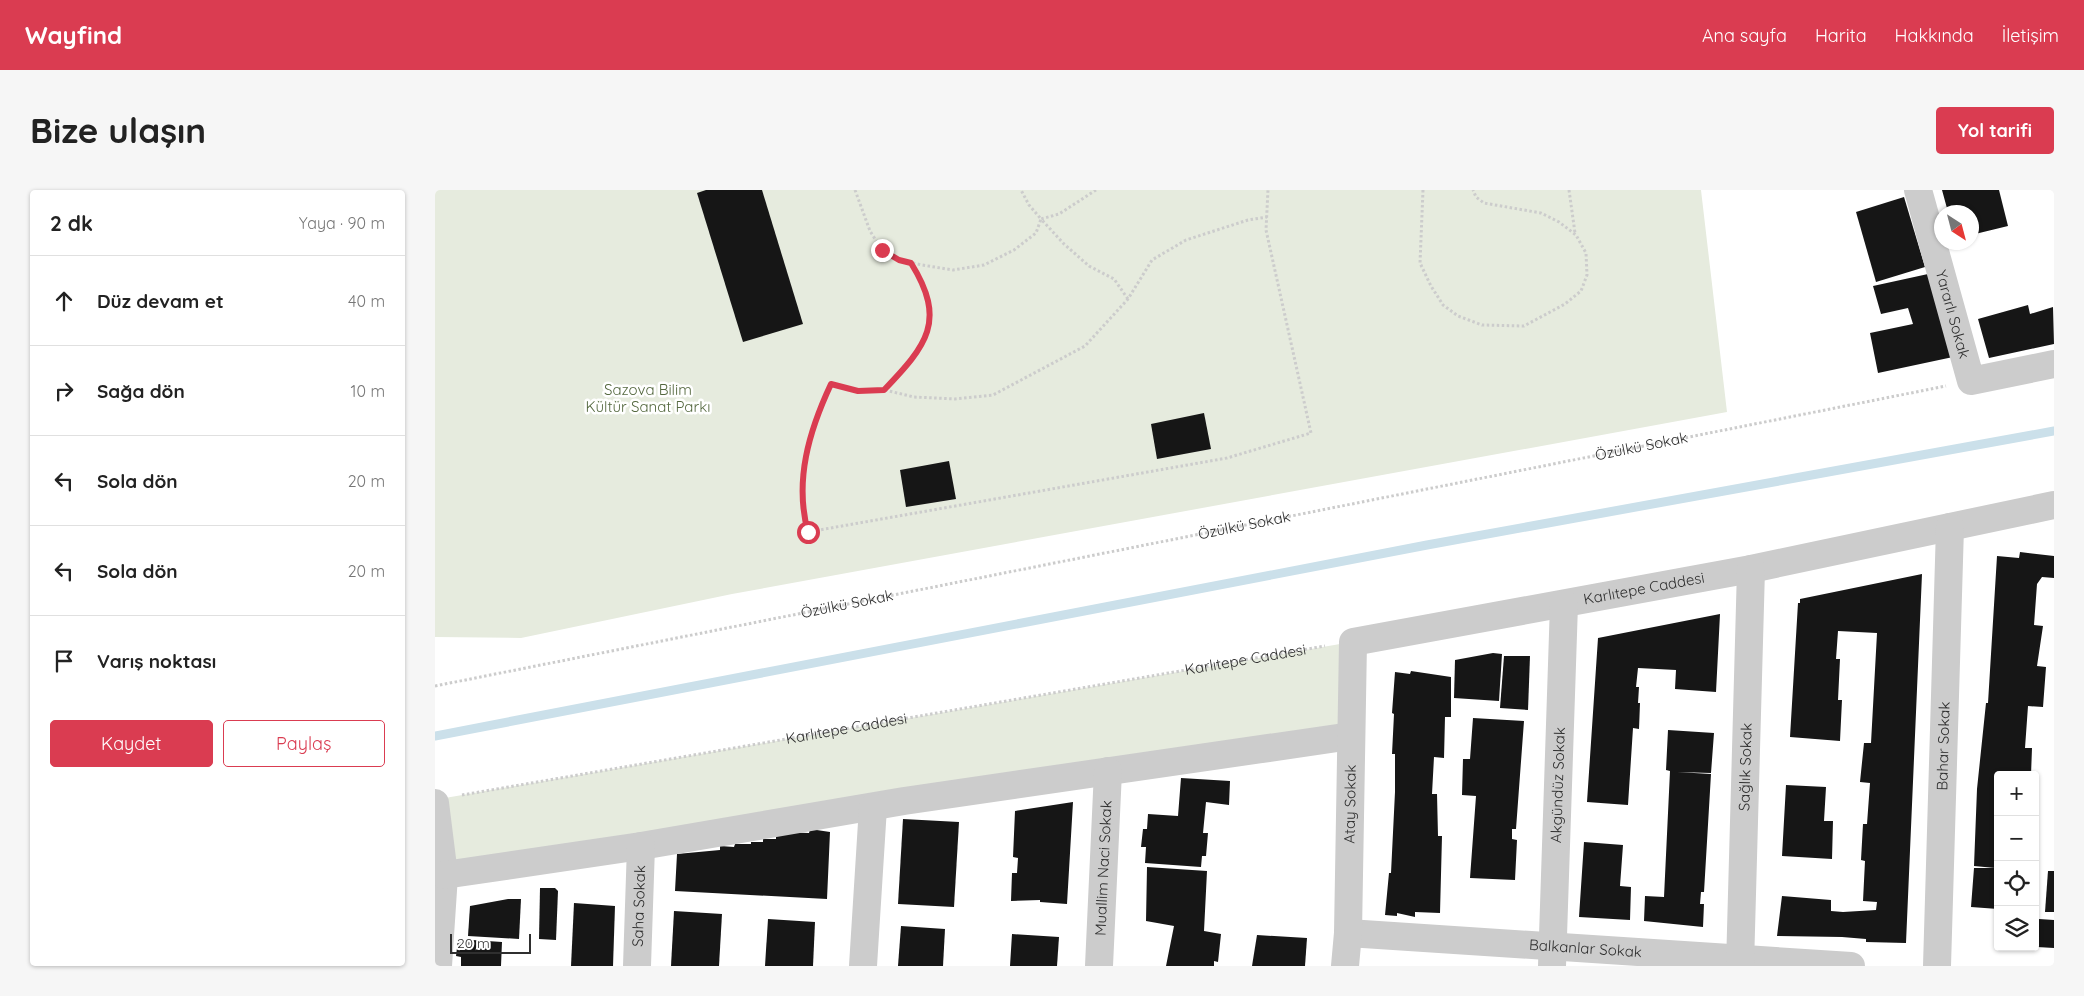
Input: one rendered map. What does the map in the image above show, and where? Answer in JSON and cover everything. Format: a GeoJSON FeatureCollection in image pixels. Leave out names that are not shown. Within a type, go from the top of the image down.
{"type":"FeatureCollection","features":[{"type":"Feature","properties":{"kind":"street","name":"Yararlı Sokak"},"geometry":{"type":"LineString","coordinates":[[1917,190],[1971,381]]}},
{"type":"Feature","properties":{"kind":"street"},"geometry":{"type":"LineString","coordinates":[[1971,381],[2054,364]]}},
{"type":"Feature","properties":{"kind":"street","name":"Karlıtepe Caddesi"},"geometry":{"type":"LineString","coordinates":[[1353,642],[1751,569],[2054,505]]}},
{"type":"Feature","properties":{"kind":"street","name":"Bahar Sokak"},"geometry":{"type":"LineString","coordinates":[[1937,966],[1950,527]]}},
{"type":"Feature","properties":{"kind":"street","name":"Sağlık Sokak"},"geometry":{"type":"LineString","coordinates":[[1740,963],[1751,569]]}},
{"type":"Feature","properties":{"kind":"street","name":"Akgündüz Sokak"},"geometry":{"type":"LineString","coordinates":[[1553,956],[1564,604]]}},
{"type":"Feature","properties":{"kind":"street","name":"Atay Sokak"},"geometry":{"type":"LineString","coordinates":[[1345,966],[1348,933],[1353,642]]}},
{"type":"Feature","properties":{"kind":"street"},"geometry":{"type":"LineString","coordinates":[[444,875],[641,846],[873,806],[1351,736]]}},
{"type":"Feature","properties":{"kind":"street","name":"Muallim Naci Sokak"},"geometry":{"type":"LineString","coordinates":[[1099,966],[1108,771]]}},
{"type":"Feature","properties":{"kind":"street"},"geometry":{"type":"LineString","coordinates":[[438,966],[444,875],[445,800]]}},
{"type":"Feature","properties":{"kind":"street"},"geometry":{"type":"LineString","coordinates":[[863,966],[873,806]]}},
{"type":"Feature","properties":{"kind":"street","name":"Saha Sokak"},"geometry":{"type":"LineString","coordinates":[[637,966],[641,846]]}},
{"type":"Feature","properties":{"kind":"street","name":"Balkanlar Sokak"},"geometry":{"type":"LineString","coordinates":[[1348,933],[1553,956],[1851,966]]}},
{"type":"Feature","properties":{"kind":"path"},"geometry":{"type":"LineString","coordinates":[[855,190],[869,231],[882,250],[899,260],[953,270],[984,265],[1014,250],[1036,233],[1041,220]]}},
{"type":"Feature","properties":{"kind":"path"},"geometry":{"type":"LineString","coordinates":[[1021,190],[1041,220],[1064,244],[1089,266],[1113,279],[1128,299]]}},
{"type":"Feature","properties":{"kind":"path"},"geometry":{"type":"LineString","coordinates":[[1041,220],[1059,214],[1096,190]]}},
{"type":"Feature","properties":{"kind":"path"},"geometry":{"type":"LineString","coordinates":[[1267,217],[1248,220],[1186,240],[1152,260],[1128,299],[1085,346],[993,395],[955,400],[913,397],[884,390],[858,391],[831,384],[810,438],[801,487],[803,513],[808,532],[1227,458],[1311,433],[1266,230],[1267,217],[1268,190]]}},
{"type":"Feature","properties":{"kind":"path"},"geometry":{"type":"LineString","coordinates":[[1423,190],[1420,263],[1443,305],[1458,316],[1481,325],[1525,326],[1565,304],[1581,291],[1587,275],[1586,254],[1575,234],[1569,190]]}},
{"type":"Feature","properties":{"kind":"path"},"geometry":{"type":"LineString","coordinates":[[1473,190],[1476,197],[1484,203],[1541,213],[1575,234]]}},
{"type":"Feature","properties":{"kind":"path"},"geometry":{"type":"LineString","coordinates":[[884,390],[915,357],[925,340],[931,316],[923,283],[911,263]]}},
{"type":"Feature","properties":{"kind":"path","name":"Özülkü Sokak"},"geometry":{"type":"LineString","coordinates":[[435,686],[1971,381]]}},
{"type":"Feature","properties":{"kind":"path","name":"Karlıtepe Caddesi"},"geometry":{"type":"LineString","coordinates":[[445,800],[1353,642]]}},
{"type":"Feature","properties":{"kind":"green space","name":"Sazova Bilim Kültür Sanat Parkı"},"geometry":{"type":"Polygon","coordinates":[[[435,190],[1701,190],[1727,412],[732,594],[521,638],[435,637],[435,190]]]}},
{"type":"Feature","properties":{"kind":"green space"},"geometry":{"type":"Polygon","coordinates":[[[1340,644],[1340,728],[455,864],[445,798],[1340,644]]]}},
{"type":"Feature","properties":{"kind":"building"},"geometry":{"type":"Polygon","coordinates":[[[706,190],[762,190],[803,324],[743,342],[697,193],[706,190]]]}},
{"type":"Feature","properties":{"kind":"building"},"geometry":{"type":"Polygon","coordinates":[[[1942,190],[1999,190],[2008,226],[1979,233],[1979,205],[1946,205],[1942,190]]]}},
{"type":"Feature","properties":{"kind":"building"},"geometry":{"type":"Polygon","coordinates":[[[1904,197],[1925,267],[1876,282],[1856,212],[1904,197]]]}},
{"type":"Feature","properties":{"kind":"building"},"geometry":{"type":"Polygon","coordinates":[[[1928,274],[1953,357],[1878,373],[1870,333],[1913,324],[1908,308],[1881,314],[1873,286],[1928,274]]]}},
{"type":"Feature","properties":{"kind":"building"},"geometry":{"type":"Polygon","coordinates":[[[2028,305],[2030,314],[2053,307],[2054,344],[1989,358],[1978,319],[2028,305]]]}},
{"type":"Feature","properties":{"kind":"building"},"geometry":{"type":"Polygon","coordinates":[[[1204,413],[1211,449],[1157,459],[1151,424],[1204,413]]]}},
{"type":"Feature","properties":{"kind":"building"},"geometry":{"type":"Polygon","coordinates":[[[949,461],[956,499],[906,507],[900,470],[949,461]]]}},
{"type":"Feature","properties":{"kind":"building"},"geometry":{"type":"Polygon","coordinates":[[[2020,552],[2054,556],[2054,578],[2042,577],[2037,584],[2034,625],[2043,626],[2037,666],[2046,667],[2043,707],[2028,706],[2025,748],[2032,748],[2031,771],[1994,771],[1994,868],[1974,866],[1977,789],[1986,703],[1988,703],[1997,556],[2019,558],[2020,552]]]}},
{"type":"Feature","properties":{"kind":"building"},"geometry":{"type":"Polygon","coordinates":[[[1922,574],[1906,943],[1866,942],[1866,939],[1842,937],[1777,936],[1782,896],[1831,900],[1831,911],[1843,912],[1876,910],[1877,902],[1863,901],[1865,861],[1861,860],[1863,824],[1867,824],[1870,783],[1860,782],[1864,743],[1871,743],[1877,633],[1838,631],[1836,659],[1840,659],[1838,700],[1842,700],[1840,741],[1790,737],[1798,603],[1800,603],[1800,599],[1922,574]]]}},
{"type":"Feature","properties":{"kind":"building"},"geometry":{"type":"Polygon","coordinates":[[[1720,614],[1716,692],[1675,689],[1676,670],[1638,668],[1636,687],[1639,687],[1639,729],[1633,728],[1628,805],[1587,802],[1598,638],[1720,614]]]}},
{"type":"Feature","properties":{"kind":"building"},"geometry":{"type":"Polygon","coordinates":[[[1493,653],[1502,654],[1499,701],[1454,698],[1455,660],[1493,653]]]}},
{"type":"Feature","properties":{"kind":"building"},"geometry":{"type":"Polygon","coordinates":[[[1504,656],[1530,656],[1528,710],[1500,708],[1504,656]]]}},
{"type":"Feature","properties":{"kind":"building"},"geometry":{"type":"Polygon","coordinates":[[[1411,671],[1451,677],[1451,717],[1445,717],[1444,758],[1434,757],[1432,794],[1437,794],[1438,836],[1442,836],[1440,913],[1415,912],[1415,917],[1397,913],[1397,916],[1385,915],[1389,873],[1391,873],[1395,792],[1395,754],[1392,754],[1394,714],[1392,713],[1395,672],[1410,674],[1411,671]]]}},
{"type":"Feature","properties":{"kind":"building"},"geometry":{"type":"Polygon","coordinates":[[[1473,718],[1524,721],[1516,829],[1512,829],[1512,839],[1517,840],[1515,880],[1470,878],[1476,796],[1462,795],[1463,759],[1470,759],[1473,718]]]}},
{"type":"Feature","properties":{"kind":"building"},"geometry":{"type":"Polygon","coordinates":[[[1668,730],[1714,733],[1711,773],[1677,772],[1711,774],[1704,892],[1701,892],[1700,904],[1704,904],[1703,927],[1644,921],[1645,896],[1664,897],[1670,771],[1666,770],[1668,730]]]}},
{"type":"Feature","properties":{"kind":"building"},"geometry":{"type":"Polygon","coordinates":[[[1181,778],[1230,781],[1229,805],[1206,802],[1203,833],[1208,833],[1206,856],[1202,856],[1201,867],[1145,863],[1146,847],[1141,847],[1143,829],[1147,829],[1148,814],[1178,816],[1181,778]]]}},
{"type":"Feature","properties":{"kind":"building"},"geometry":{"type":"Polygon","coordinates":[[[1786,785],[1826,787],[1824,821],[1833,821],[1832,859],[1782,856],[1786,785]]]}},
{"type":"Feature","properties":{"kind":"building"},"geometry":{"type":"Polygon","coordinates":[[[1073,802],[1067,904],[1040,902],[1040,900],[1011,901],[1012,873],[1017,873],[1018,858],[1013,857],[1015,811],[1073,802]]]}},
{"type":"Feature","properties":{"kind":"building"},"geometry":{"type":"Polygon","coordinates":[[[903,819],[959,822],[954,907],[898,904],[903,819]]]}},
{"type":"Feature","properties":{"kind":"building"},"geometry":{"type":"Polygon","coordinates":[[[810,829],[830,832],[827,899],[675,891],[677,854],[720,850],[720,846],[734,847],[735,844],[763,842],[763,839],[776,839],[776,832],[809,833],[810,829]]]}},
{"type":"Feature","properties":{"kind":"building"},"geometry":{"type":"Polygon","coordinates":[[[1584,842],[1623,845],[1620,886],[1631,887],[1630,920],[1579,917],[1584,842]]]}},
{"type":"Feature","properties":{"kind":"building"},"geometry":{"type":"Polygon","coordinates":[[[1147,867],[1207,871],[1204,931],[1221,934],[1218,962],[1214,961],[1214,966],[1166,966],[1174,926],[1146,921],[1147,867]]]}},
{"type":"Feature","properties":{"kind":"building"},"geometry":{"type":"Polygon","coordinates":[[[1974,868],[1994,868],[1994,909],[1971,907],[1974,868]]]}},
{"type":"Feature","properties":{"kind":"building"},"geometry":{"type":"Polygon","coordinates":[[[2048,871],[2054,871],[2054,912],[2045,912],[2048,871]]]}},
{"type":"Feature","properties":{"kind":"building"},"geometry":{"type":"Polygon","coordinates":[[[540,888],[555,888],[558,891],[556,940],[539,939],[540,888]]]}},
{"type":"Feature","properties":{"kind":"building"},"geometry":{"type":"Polygon","coordinates":[[[508,899],[521,899],[519,939],[468,936],[470,906],[508,899]]]}},
{"type":"Feature","properties":{"kind":"building"},"geometry":{"type":"Polygon","coordinates":[[[574,903],[615,906],[613,966],[571,966],[574,903]]]}},
{"type":"Feature","properties":{"kind":"building"},"geometry":{"type":"Polygon","coordinates":[[[674,911],[722,914],[719,966],[671,966],[674,911]]]}},
{"type":"Feature","properties":{"kind":"building"},"geometry":{"type":"Polygon","coordinates":[[[768,919],[815,922],[813,966],[765,966],[768,919]]]}},
{"type":"Feature","properties":{"kind":"building"},"geometry":{"type":"Polygon","coordinates":[[[2039,919],[2054,920],[2054,948],[2039,947],[2039,919]]]}},
{"type":"Feature","properties":{"kind":"building"},"geometry":{"type":"Polygon","coordinates":[[[901,926],[945,929],[943,966],[898,966],[901,926]]]}},
{"type":"Feature","properties":{"kind":"building"},"geometry":{"type":"Polygon","coordinates":[[[1012,934],[1059,937],[1057,966],[1010,966],[1012,934]]]}},
{"type":"Feature","properties":{"kind":"building"},"geometry":{"type":"Polygon","coordinates":[[[1257,935],[1307,938],[1305,966],[1252,966],[1257,935]]]}},
{"type":"Feature","properties":{"kind":"building"},"geometry":{"type":"Polygon","coordinates":[[[458,939],[502,942],[501,966],[461,966],[461,957],[456,956],[458,939]]]}},
{"type":"Feature","properties":{"kind":"waterway"},"geometry":{"type":"LineString","coordinates":[[435,736],[1427,545],[2054,431]]}},
{"type":"Feature","properties":{"kind":"route"},"geometry":{"type":"LineString","coordinates":[[808,532],[803,513],[801,487],[810,438],[831,384],[858,391],[884,390],[915,357],[925,340],[931,316],[929,299],[923,283],[911,263],[899,260],[882,250]]}}]}
